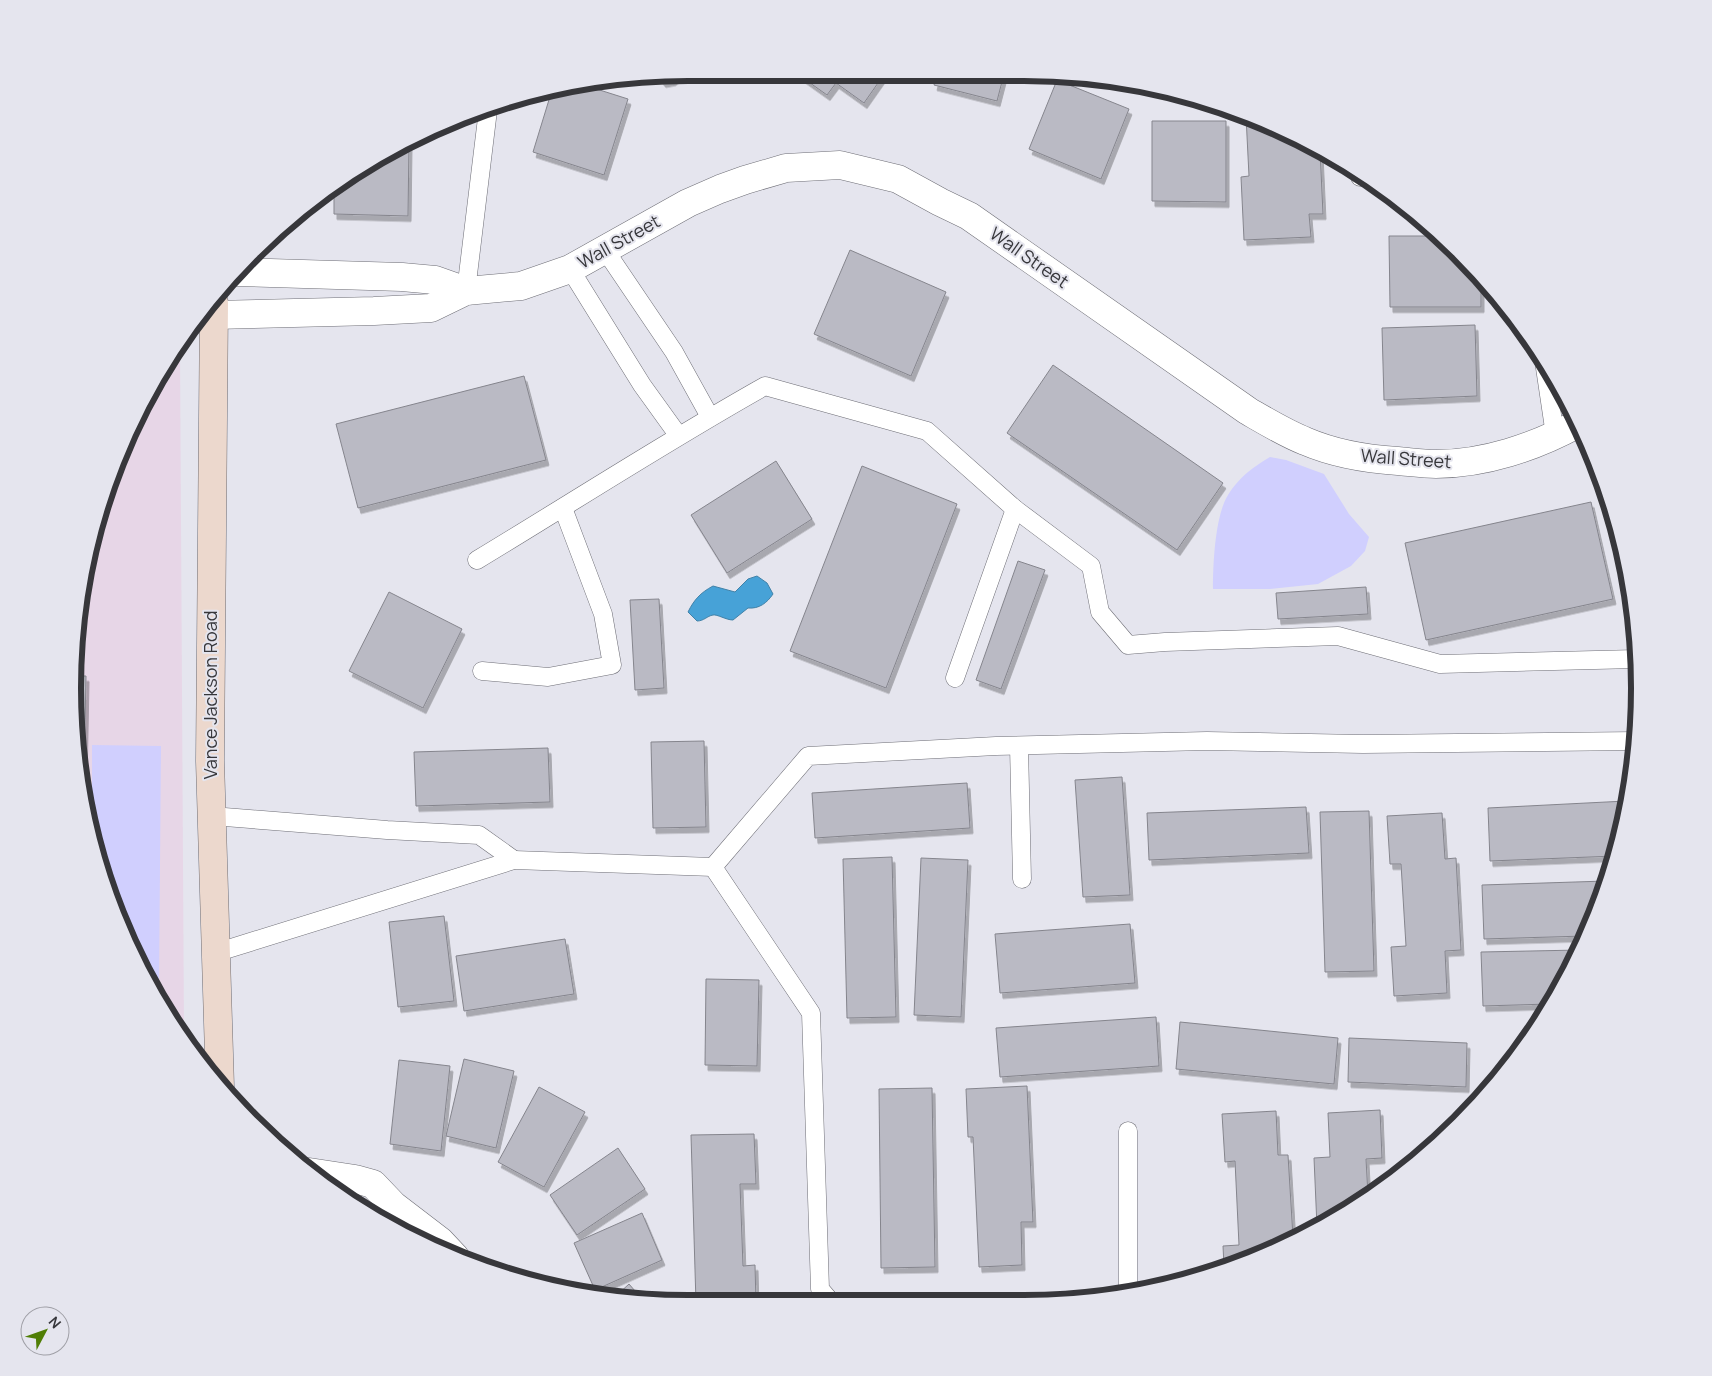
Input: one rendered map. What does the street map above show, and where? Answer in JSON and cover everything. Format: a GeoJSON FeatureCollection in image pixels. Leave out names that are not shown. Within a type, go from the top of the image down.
{"type":"FeatureCollection","features":[{"type":"Feature","properties":{"kind":"main road","name":"Vance Jackson Road"},"geometry":{"type":"LineString","coordinates":[[214,310],[210,761],[219,1072]]}},
{"type":"Feature","properties":{"kind":"street","name":"Wall Street"},"geometry":{"type":"LineString","coordinates":[[215,309],[374,312],[431,308],[466,291],[521,286],[570,269],[688,203],[736,182],[786,168],[840,165],[898,179],[969,216],[1248,411],[1277,428],[1307,442],[1370,460],[1436,464],[1502,455],[1566,430]]}},
{"type":"Feature","properties":{"kind":"street","name":"Wall Street"},"geometry":{"type":"LineString","coordinates":[[247,272],[402,277],[436,280],[466,291]]}},
{"type":"Feature","properties":{"kind":"street"},"geometry":{"type":"LineString","coordinates":[[327,1175],[373,1184],[386,1209],[441,1242]]}},
{"type":"Feature","properties":{"kind":"lane"},"geometry":{"type":"LineString","coordinates":[[466,291],[487,115]]}},
{"type":"Feature","properties":{"kind":"lane"},"geometry":{"type":"LineString","coordinates":[[605,250],[674,352],[710,417]]}},
{"type":"Feature","properties":{"kind":"lane"},"geometry":{"type":"LineString","coordinates":[[570,269],[642,385],[678,436]]}},
{"type":"Feature","properties":{"kind":"lane"},"geometry":{"type":"LineString","coordinates":[[476,560],[678,436],[765,386],[926,431],[1015,509],[1091,566],[1100,612],[1128,645],[1338,636],[1440,664],[1630,659]]}},
{"type":"Feature","properties":{"kind":"lane"},"geometry":{"type":"LineString","coordinates":[[1555,397],[1566,430]]}},
{"type":"Feature","properties":{"kind":"lane"},"geometry":{"type":"LineString","coordinates":[[482,671],[548,677],[612,665],[603,614],[563,508]]}},
{"type":"Feature","properties":{"kind":"lane"},"geometry":{"type":"LineString","coordinates":[[955,678],[1015,509]]}},
{"type":"Feature","properties":{"kind":"lane"},"geometry":{"type":"LineString","coordinates":[[713,867],[808,756],[1019,746],[1208,741],[1363,744],[1628,741]]}},
{"type":"Feature","properties":{"kind":"lane"},"geometry":{"type":"LineString","coordinates":[[1019,746],[1022,878]]}},
{"type":"Feature","properties":{"kind":"lane"},"geometry":{"type":"LineString","coordinates":[[212,816],[478,835],[514,860]]}},
{"type":"Feature","properties":{"kind":"lane"},"geometry":{"type":"LineString","coordinates":[[215,953],[514,860],[713,867]]}},
{"type":"Feature","properties":{"kind":"lane"},"geometry":{"type":"LineString","coordinates":[[713,867],[811,1013],[820,1290],[825,1295]]}},
{"type":"Feature","properties":{"kind":"lane"},"geometry":{"type":"LineString","coordinates":[[1128,1131],[1128,1286]]}},
{"type":"Feature","properties":{"kind":"shaded area"},"geometry":{"type":"Polygon","coordinates":[[[180,357],[184,1025],[144,956],[127,920],[113,883],[102,845],[86,767],[81,688],[86,609],[102,531],[113,493],[127,456],[144,420],[180,357]]]}},
{"type":"Feature","properties":{"kind":"shaded area"},"geometry":{"type":"Polygon","coordinates":[[[1270,457],[1286,460],[1324,474],[1349,514],[1369,537],[1365,551],[1351,566],[1318,584],[1270,589],[1213,589],[1216,540],[1220,515],[1224,504],[1232,489],[1242,478],[1270,457]]]}},
{"type":"Feature","properties":{"kind":"shaded area"},"geometry":{"type":"Polygon","coordinates":[[[757,576],[767,583],[773,594],[762,605],[748,608],[733,620],[715,615],[697,621],[688,612],[698,597],[713,586],[735,592],[748,579],[757,576]]]}},
{"type":"Feature","properties":{"kind":"shaded area"},"geometry":{"type":"Polygon","coordinates":[[[92,745],[161,746],[159,984],[127,920],[113,883],[92,800],[92,745]]]}},
{"type":"Feature","properties":{"kind":"building"},"geometry":{"type":"Polygon","coordinates":[[[807,81],[879,81],[864,103],[836,83],[827,95],[807,81]]]}},
{"type":"Feature","properties":{"kind":"building"},"geometry":{"type":"Polygon","coordinates":[[[935,81],[1002,81],[997,101],[934,85],[935,81]]]}},
{"type":"Feature","properties":{"kind":"building"},"geometry":{"type":"Polygon","coordinates":[[[1056,83],[1065,83],[1129,109],[1101,179],[1029,149],[1056,83]]]}},
{"type":"Feature","properties":{"kind":"building"},"geometry":{"type":"Polygon","coordinates":[[[595,89],[628,99],[604,175],[533,152],[550,98],[595,89]]]}},
{"type":"Feature","properties":{"kind":"building"},"geometry":{"type":"Polygon","coordinates":[[[1152,121],[1226,121],[1226,202],[1152,201],[1152,121]]]}},
{"type":"Feature","properties":{"kind":"building"},"geometry":{"type":"Polygon","coordinates":[[[1246,123],[1320,159],[1323,214],[1309,214],[1311,237],[1244,240],[1241,177],[1249,176],[1246,123]]]}},
{"type":"Feature","properties":{"kind":"building"},"geometry":{"type":"Polygon","coordinates":[[[409,150],[408,216],[334,214],[334,196],[385,163],[409,150]]]}},
{"type":"Feature","properties":{"kind":"building"},"geometry":{"type":"Polygon","coordinates":[[[1389,236],[1428,236],[1481,289],[1481,307],[1390,307],[1389,236]]]}},
{"type":"Feature","properties":{"kind":"building"},"geometry":{"type":"Polygon","coordinates":[[[850,250],[946,292],[911,376],[814,334],[850,250]]]}},
{"type":"Feature","properties":{"kind":"building"},"geometry":{"type":"Polygon","coordinates":[[[1475,325],[1477,396],[1384,400],[1382,328],[1475,325]]]}},
{"type":"Feature","properties":{"kind":"building"},"geometry":{"type":"Polygon","coordinates":[[[1053,365],[1223,483],[1177,550],[1007,433],[1053,365]]]}},
{"type":"Feature","properties":{"kind":"building"},"geometry":{"type":"Polygon","coordinates":[[[524,376],[546,460],[358,508],[336,424],[524,376]]]}},
{"type":"Feature","properties":{"kind":"building"},"geometry":{"type":"Polygon","coordinates":[[[776,461],[812,519],[727,573],[691,515],[776,461]]]}},
{"type":"Feature","properties":{"kind":"building"},"geometry":{"type":"Polygon","coordinates":[[[862,466],[957,504],[886,688],[790,651],[862,466]]]}},
{"type":"Feature","properties":{"kind":"building"},"geometry":{"type":"Polygon","coordinates":[[[1591,502],[1613,599],[1426,640],[1405,543],[1591,502]]]}},
{"type":"Feature","properties":{"kind":"building"},"geometry":{"type":"Polygon","coordinates":[[[1018,561],[1045,570],[1001,689],[976,680],[1018,561]]]}},
{"type":"Feature","properties":{"kind":"building"},"geometry":{"type":"Polygon","coordinates":[[[1366,587],[1368,614],[1278,619],[1276,593],[1366,587]]]}},
{"type":"Feature","properties":{"kind":"building"},"geometry":{"type":"Polygon","coordinates":[[[389,592],[462,629],[423,708],[349,671],[389,592]]]}},
{"type":"Feature","properties":{"kind":"building"},"geometry":{"type":"Polygon","coordinates":[[[659,599],[664,688],[635,690],[630,600],[659,599]]]}},
{"type":"Feature","properties":{"kind":"building"},"geometry":{"type":"Polygon","coordinates":[[[82,676],[86,676],[85,748],[81,688],[82,676]]]}},
{"type":"Feature","properties":{"kind":"building"},"geometry":{"type":"Polygon","coordinates":[[[704,741],[706,827],[653,828],[651,742],[704,741]]]}},
{"type":"Feature","properties":{"kind":"building"},"geometry":{"type":"Polygon","coordinates":[[[548,748],[550,802],[416,806],[414,752],[548,748]]]}},
{"type":"Feature","properties":{"kind":"building"},"geometry":{"type":"Polygon","coordinates":[[[1122,777],[1130,895],[1083,897],[1075,780],[1122,777]]]}},
{"type":"Feature","properties":{"kind":"building"},"geometry":{"type":"Polygon","coordinates":[[[967,783],[970,828],[815,838],[812,793],[967,783]]]}},
{"type":"Feature","properties":{"kind":"building"},"geometry":{"type":"Polygon","coordinates":[[[1620,801],[1607,856],[1490,861],[1488,808],[1620,801]]]}},
{"type":"Feature","properties":{"kind":"building"},"geometry":{"type":"Polygon","coordinates":[[[1306,807],[1309,853],[1149,860],[1147,813],[1306,807]]]}},
{"type":"Feature","properties":{"kind":"building"},"geometry":{"type":"Polygon","coordinates":[[[1369,811],[1374,971],[1325,972],[1320,812],[1369,811]]]}},
{"type":"Feature","properties":{"kind":"building"},"geometry":{"type":"Polygon","coordinates":[[[1442,813],[1445,859],[1456,858],[1461,950],[1445,951],[1447,993],[1394,996],[1391,947],[1406,946],[1401,864],[1390,864],[1387,816],[1442,813]]]}},
{"type":"Feature","properties":{"kind":"building"},"geometry":{"type":"Polygon","coordinates":[[[892,857],[896,1017],[847,1018],[843,859],[892,857]]]}},
{"type":"Feature","properties":{"kind":"building"},"geometry":{"type":"Polygon","coordinates":[[[921,858],[968,860],[961,1017],[914,1015],[921,858]]]}},
{"type":"Feature","properties":{"kind":"building"},"geometry":{"type":"Polygon","coordinates":[[[1600,881],[1577,936],[1484,939],[1482,885],[1600,881]]]}},
{"type":"Feature","properties":{"kind":"building"},"geometry":{"type":"Polygon","coordinates":[[[444,916],[454,1001],[398,1007],[389,922],[444,916]]]}},
{"type":"Feature","properties":{"kind":"building"},"geometry":{"type":"Polygon","coordinates":[[[1130,924],[1135,983],[1000,993],[995,934],[1130,924]]]}},
{"type":"Feature","properties":{"kind":"building"},"geometry":{"type":"Polygon","coordinates":[[[565,939],[574,994],[464,1011],[456,956],[565,939]]]}},
{"type":"Feature","properties":{"kind":"building"},"geometry":{"type":"Polygon","coordinates":[[[1571,950],[1541,1004],[1483,1006],[1481,952],[1571,950]]]}},
{"type":"Feature","properties":{"kind":"building"},"geometry":{"type":"Polygon","coordinates":[[[706,979],[759,980],[757,1066],[705,1065],[706,979]]]}},
{"type":"Feature","properties":{"kind":"building"},"geometry":{"type":"Polygon","coordinates":[[[1156,1017],[1159,1066],[1000,1077],[996,1028],[1156,1017]]]}},
{"type":"Feature","properties":{"kind":"building"},"geometry":{"type":"Polygon","coordinates":[[[1180,1022],[1338,1038],[1334,1084],[1176,1069],[1180,1022]]]}},
{"type":"Feature","properties":{"kind":"building"},"geometry":{"type":"Polygon","coordinates":[[[1349,1038],[1467,1043],[1466,1087],[1348,1082],[1349,1038]]]}},
{"type":"Feature","properties":{"kind":"building"},"geometry":{"type":"Polygon","coordinates":[[[464,1059],[514,1071],[496,1148],[446,1136],[464,1059]]]}},
{"type":"Feature","properties":{"kind":"building"},"geometry":{"type":"Polygon","coordinates":[[[399,1060],[450,1066],[441,1151],[390,1144],[399,1060]]]}},
{"type":"Feature","properties":{"kind":"building"},"geometry":{"type":"Polygon","coordinates":[[[1027,1086],[1033,1222],[1021,1222],[1022,1265],[979,1267],[973,1137],[968,1137],[966,1089],[1027,1086]]]}},
{"type":"Feature","properties":{"kind":"building"},"geometry":{"type":"Polygon","coordinates":[[[539,1087],[585,1112],[544,1187],[498,1162],[539,1087]]]}},
{"type":"Feature","properties":{"kind":"building"},"geometry":{"type":"Polygon","coordinates":[[[932,1088],[935,1267],[881,1268],[879,1089],[932,1088]]]}},
{"type":"Feature","properties":{"kind":"building"},"geometry":{"type":"Polygon","coordinates":[[[1380,1110],[1382,1158],[1366,1159],[1368,1187],[1317,1219],[1314,1158],[1330,1157],[1328,1113],[1380,1110]]]}},
{"type":"Feature","properties":{"kind":"building"},"geometry":{"type":"Polygon","coordinates":[[[1276,1111],[1278,1155],[1288,1155],[1293,1232],[1256,1249],[1224,1261],[1223,1246],[1239,1245],[1235,1161],[1225,1162],[1222,1114],[1276,1111]]]}},
{"type":"Feature","properties":{"kind":"building"},"geometry":{"type":"Polygon","coordinates":[[[754,1134],[756,1184],[740,1184],[743,1266],[755,1265],[756,1295],[696,1295],[691,1135],[754,1134]]]}},
{"type":"Feature","properties":{"kind":"building"},"geometry":{"type":"Polygon","coordinates":[[[618,1148],[645,1189],[577,1235],[550,1195],[618,1148]]]}},
{"type":"Feature","properties":{"kind":"building"},"geometry":{"type":"Polygon","coordinates":[[[642,1213],[662,1260],[599,1288],[594,1287],[574,1243],[642,1213]]]}},
{"type":"Feature","properties":{"kind":"building"},"geometry":{"type":"Polygon","coordinates":[[[629,1284],[636,1292],[621,1291],[629,1284]]]}}]}
